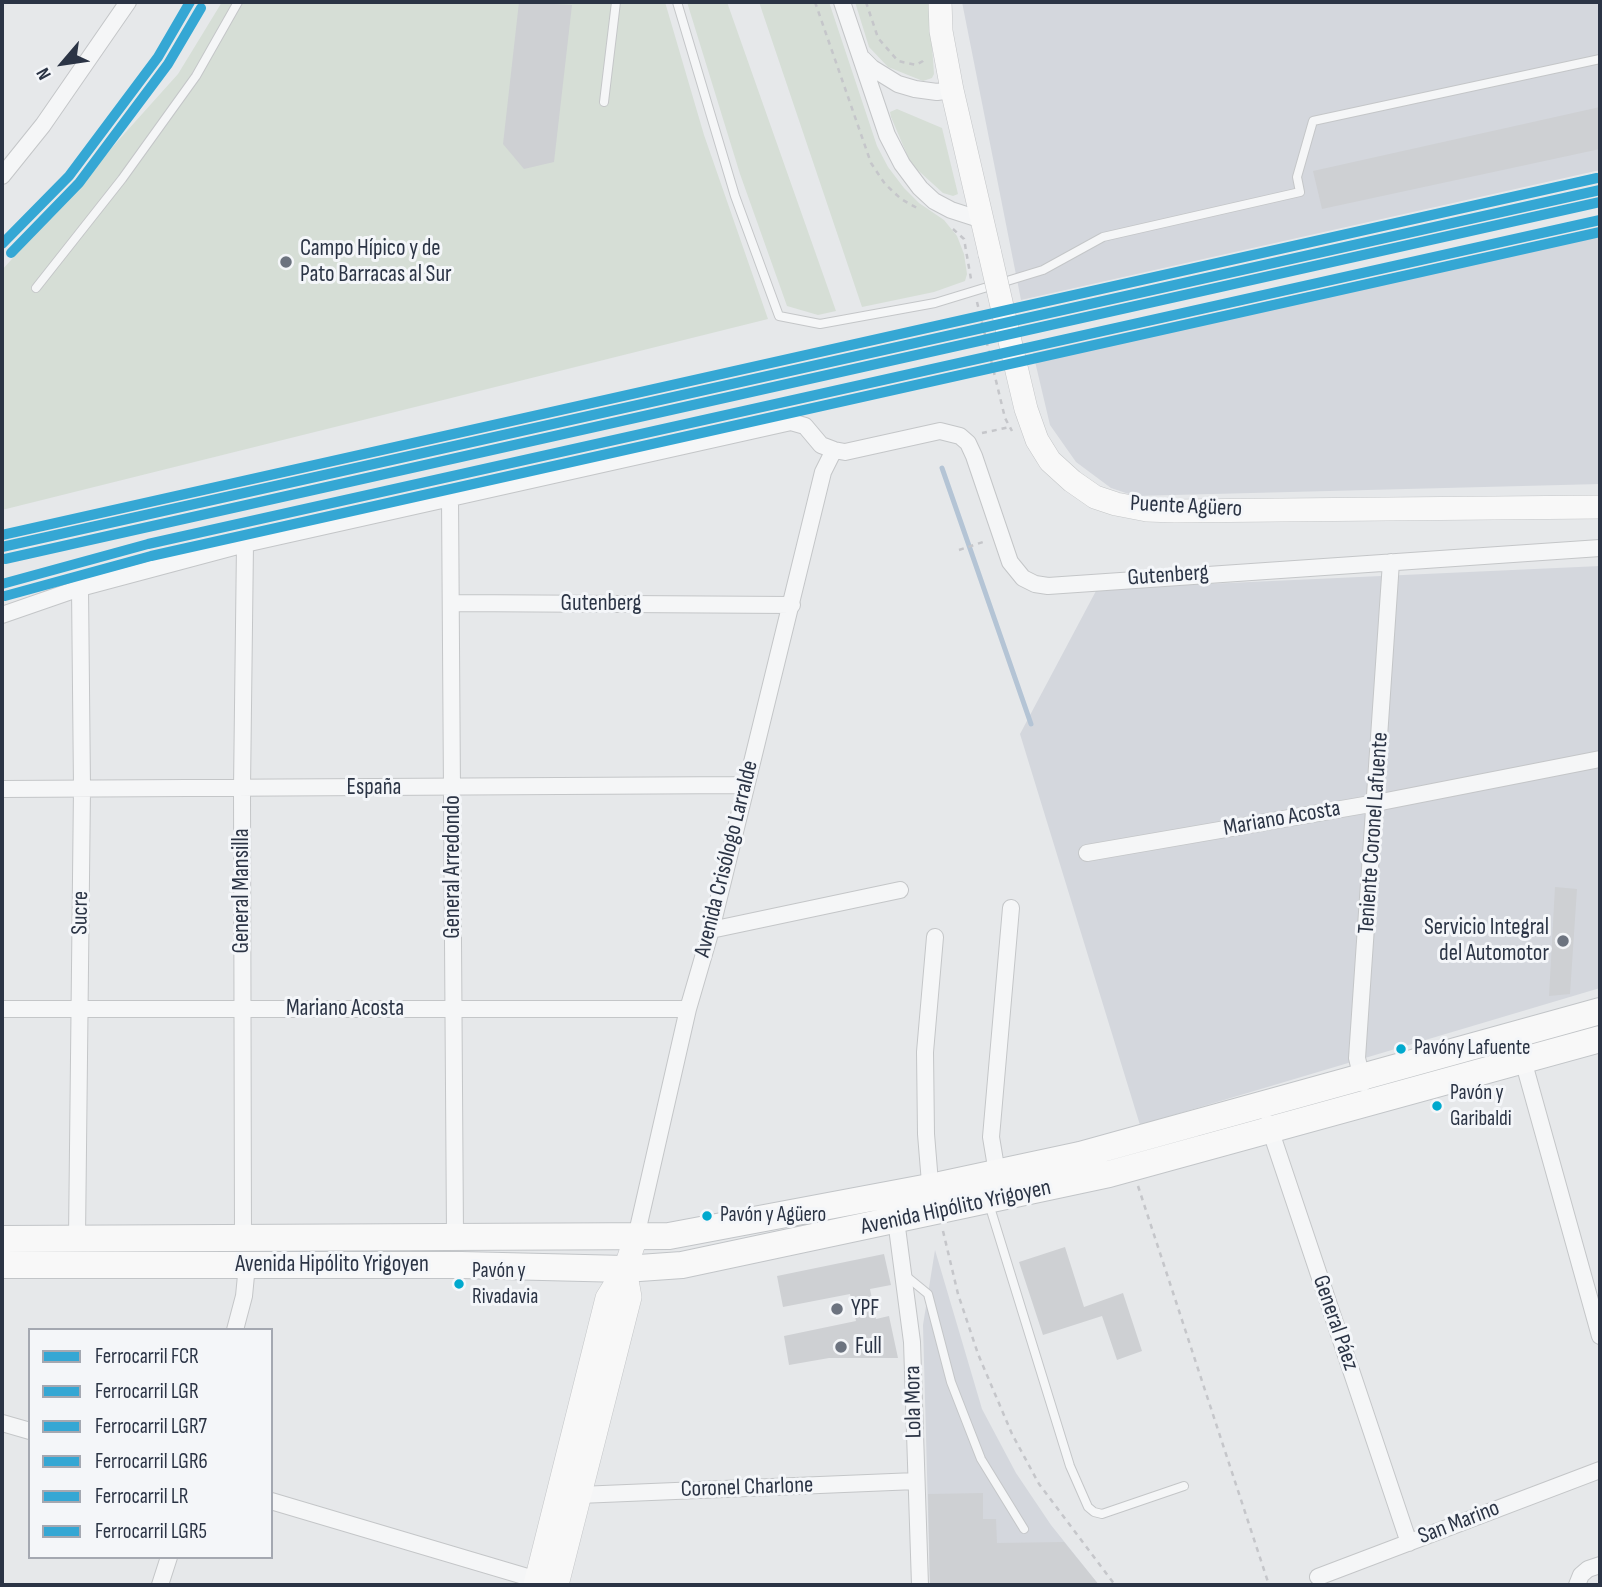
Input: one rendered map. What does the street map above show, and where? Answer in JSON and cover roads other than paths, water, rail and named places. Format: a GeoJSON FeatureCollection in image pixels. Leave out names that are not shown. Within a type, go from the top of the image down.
{"type":"FeatureCollection","features":[{"type":"Feature","properties":{"kind":"main road","name":"Avenida Hipólito Yrigoyen"},"geometry":{"type":"LineString","coordinates":[[2,1265],[461,1265],[625,1269],[682,1265],[896,1220],[997,1173],[1080,1155],[1600,1011]]}},
{"type":"Feature","properties":{"kind":"main road","name":"Avenida Hipólito Yrigoyen"},"geometry":{"type":"LineString","coordinates":[[2,1239],[636,1237],[678,1235],[934,1203],[988,1201],[1109,1174],[1600,1039]]}},
{"type":"Feature","properties":{"kind":"street"},"geometry":{"type":"LineString","coordinates":[[2,176],[43,125],[128,2]]}},
{"type":"Feature","properties":{"kind":"street"},"geometry":{"type":"LineString","coordinates":[[842,2],[887,135],[902,164],[934,201],[951,210],[982,220]]}},
{"type":"Feature","properties":{"kind":"street","name":"Puente Agüero"},"geometry":{"type":"LineString","coordinates":[[940,2],[941,32],[952,90],[1026,409],[1037,440],[1050,461],[1072,481],[1095,497],[1147,510],[1600,507]]}},
{"type":"Feature","properties":{"kind":"street"},"geometry":{"type":"LineString","coordinates":[[861,56],[872,68],[898,84],[937,92],[952,90]]}},
{"type":"Feature","properties":{"kind":"street"},"geometry":{"type":"LineString","coordinates":[[2,615],[80,588],[245,544],[792,422],[805,426],[821,445],[834,450]]}},
{"type":"Feature","properties":{"kind":"street","name":"Gutenberg"},"geometry":{"type":"LineString","coordinates":[[834,450],[845,452],[940,431],[960,436],[968,443],[974,456],[1010,562],[1023,578],[1048,586],[1600,548]]}},
{"type":"Feature","properties":{"kind":"street","name":"Avenida Crisólogo Larralde"},"geometry":{"type":"LineString","coordinates":[[625,1269],[636,1237],[688,1009],[711,930],[823,472],[834,450]]}},
{"type":"Feature","properties":{"kind":"street","name":"General Arredondo"},"geometry":{"type":"LineString","coordinates":[[450,498],[455,1236]]}},
{"type":"Feature","properties":{"kind":"street","name":"General Mansilla"},"geometry":{"type":"LineString","coordinates":[[243,1238],[242,788],[245,544]]}},
{"type":"Feature","properties":{"kind":"street","name":"Teniente Coronel Lafuente"},"geometry":{"type":"LineString","coordinates":[[1368,1102],[1357,1058],[1391,562]]}},
{"type":"Feature","properties":{"kind":"street","name":"Sucre"},"geometry":{"type":"LineString","coordinates":[[77,1238],[82,788],[80,588]]}},
{"type":"Feature","properties":{"kind":"street","name":"Gutenberg"},"geometry":{"type":"LineString","coordinates":[[452,603],[792,605]]}},
{"type":"Feature","properties":{"kind":"street","name":"Mariano Acosta"},"geometry":{"type":"LineString","coordinates":[[1087,853],[1376,803],[1600,759]]}},
{"type":"Feature","properties":{"kind":"street","name":"España"},"geometry":{"type":"LineString","coordinates":[[2,789],[746,785]]}},
{"type":"Feature","properties":{"kind":"street"},"geometry":{"type":"LineString","coordinates":[[711,930],[900,890]]}},
{"type":"Feature","properties":{"kind":"street"},"geometry":{"type":"LineString","coordinates":[[997,1173],[991,1137],[1011,908]]}},
{"type":"Feature","properties":{"kind":"street"},"geometry":{"type":"LineString","coordinates":[[934,1203],[926,1134],[925,1052],[935,937]]}},
{"type":"Feature","properties":{"kind":"street","name":"Mariano Acosta"},"geometry":{"type":"LineString","coordinates":[[2,1009],[688,1009]]}},
{"type":"Feature","properties":{"kind":"street"},"geometry":{"type":"LineString","coordinates":[[1523,1060],[1600,1336]]}},
{"type":"Feature","properties":{"kind":"street","name":"General Páez"},"geometry":{"type":"LineString","coordinates":[[1263,1103],[1409,1543]]}},
{"type":"Feature","properties":{"kind":"street","name":"Lola Mora"},"geometry":{"type":"LineString","coordinates":[[896,1220],[912,1342],[920,1585]]}},
{"type":"Feature","properties":{"kind":"street"},"geometry":{"type":"LineString","coordinates":[[236,1328],[244,1296],[247,1265]]}},
{"type":"Feature","properties":{"kind":"street"},"geometry":{"type":"LineString","coordinates":[[546,1584],[579,1495],[630,1297],[625,1269]]}},
{"type":"Feature","properties":{"kind":"street"},"geometry":{"type":"LineString","coordinates":[[546,1584],[607,1298],[625,1269]]}},
{"type":"Feature","properties":{"kind":"street"},"geometry":{"type":"LineString","coordinates":[[2,1423],[28,1430]]}},
{"type":"Feature","properties":{"kind":"street","name":"San Marino"},"geometry":{"type":"LineString","coordinates":[[1318,1577],[1600,1469]]}},
{"type":"Feature","properties":{"kind":"street","name":"Coronel Charlone"},"geometry":{"type":"LineString","coordinates":[[579,1495],[916,1481]]}},
{"type":"Feature","properties":{"kind":"street"},"geometry":{"type":"LineString","coordinates":[[273,1502],[546,1584]]}},
{"type":"Feature","properties":{"kind":"street"},"geometry":{"type":"LineString","coordinates":[[160,1585],[168,1559]]}},
{"type":"Feature","properties":{"kind":"street"},"geometry":{"type":"LineString","coordinates":[[1577,1585],[1581,1575],[1600,1565]]}},
{"type":"Feature","properties":{"kind":"lane"},"geometry":{"type":"LineString","coordinates":[[37,288],[197,76],[238,2]]}},
{"type":"Feature","properties":{"kind":"lane"},"geometry":{"type":"LineString","coordinates":[[604,102],[616,2]]}},
{"type":"Feature","properties":{"kind":"lane"},"geometry":{"type":"LineString","coordinates":[[677,2],[735,196],[779,316],[820,324],[935,303],[1043,270],[1103,237],[1300,192],[1297,177],[1313,121],[1600,59]]}},
{"type":"Feature","properties":{"kind":"lane"},"geometry":{"type":"LineString","coordinates":[[988,1201],[1070,1466],[1088,1507],[1102,1514],[1184,1486]]}},
{"type":"Feature","properties":{"kind":"lane"},"geometry":{"type":"LineString","coordinates":[[903,1274],[928,1294],[951,1382],[981,1459],[1024,1529]]}},
{"type":"Feature","properties":{"kind":"waterway"},"geometry":{"type":"LineString","coordinates":[[942,468],[1031,724]]}},
{"type":"Feature","properties":{"kind":"rail line","name":"LGR5"},"geometry":{"type":"LineString","coordinates":[[2,244],[69,176],[158,57],[190,2]]}},
{"type":"Feature","properties":{"kind":"rail line","name":"LGR"},"geometry":{"type":"LineString","coordinates":[[11,253],[79,183],[168,64],[201,8]]}},
{"type":"Feature","properties":{"kind":"rail line","name":"LR"},"geometry":{"type":"LineString","coordinates":[[2,535],[1597,178]]}},
{"type":"Feature","properties":{"kind":"rail line","name":"FCR"},"geometry":{"type":"LineString","coordinates":[[2,547],[1600,190]]}},
{"type":"Feature","properties":{"kind":"rail line","name":"LGR"},"geometry":{"type":"LineString","coordinates":[[5,559],[1600,202]]}},
{"type":"Feature","properties":{"kind":"rail line","name":"LGR7"},"geometry":{"type":"LineString","coordinates":[[2,584],[148,544],[1600,220]]}},
{"type":"Feature","properties":{"kind":"rail line","name":"LGR6"},"geometry":{"type":"LineString","coordinates":[[5,596],[151,556],[1600,232]]}},
{"type":"Feature","properties":{"kind":"place","name":"Campo Hípico y de Pato Barracas al Sur"},"geometry":{"type":"Point","coordinates":[286,262]}},
{"type":"Feature","properties":{"kind":"place","name":"Servicio Integral del Automotor"},"geometry":{"type":"Point","coordinates":[1563,941]}},
{"type":"Feature","properties":{"kind":"place","name":"Pavóny Lafuente"},"geometry":{"type":"Point","coordinates":[1401,1049]}},
{"type":"Feature","properties":{"kind":"place","name":"Pavón y Garibaldi"},"geometry":{"type":"Point","coordinates":[1437,1106]}},
{"type":"Feature","properties":{"kind":"place","name":"Pavón y Agüero"},"geometry":{"type":"Point","coordinates":[707,1216]}},
{"type":"Feature","properties":{"kind":"place","name":"Pavón y Rivadavia"},"geometry":{"type":"Point","coordinates":[459,1284]}},
{"type":"Feature","properties":{"kind":"place","name":"YPF"},"geometry":{"type":"Point","coordinates":[837,1309]}},
{"type":"Feature","properties":{"kind":"place","name":"Full"},"geometry":{"type":"Point","coordinates":[841,1347]}}]}
